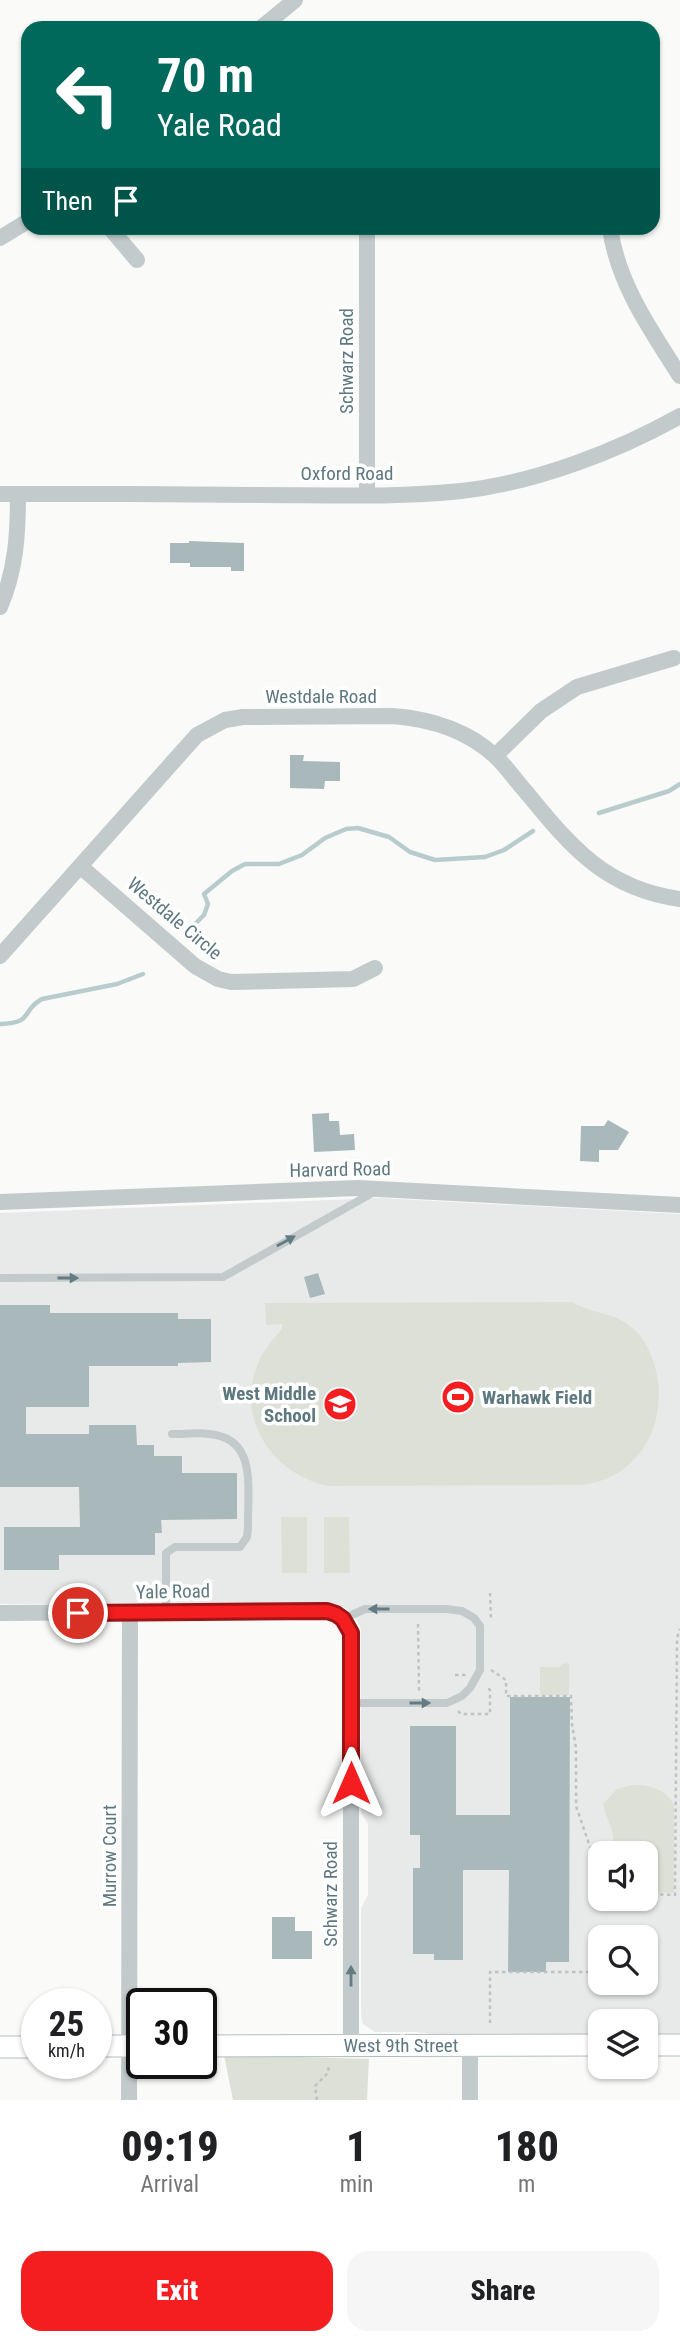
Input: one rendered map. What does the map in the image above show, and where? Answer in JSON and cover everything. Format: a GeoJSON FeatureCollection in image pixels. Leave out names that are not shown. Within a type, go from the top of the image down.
{"type":"FeatureCollection","features":[{"type":"Feature","properties":{"kind":"street"},"geometry":{"type":"LineString","coordinates":[[270,21],[295,0]]}},
{"type":"Feature","properties":{"kind":"street"},"geometry":{"type":"LineString","coordinates":[[0,238],[21,225]]}},
{"type":"Feature","properties":{"kind":"street"},"geometry":{"type":"LineString","coordinates":[[116,235],[137,260]]}},
{"type":"Feature","properties":{"kind":"street","name":"Schwarz Road"},"geometry":{"type":"LineString","coordinates":[[367,235],[367,495]]}},
{"type":"Feature","properties":{"kind":"street"},"geometry":{"type":"LineString","coordinates":[[612,235],[621,275],[631,297],[680,376]]}},
{"type":"Feature","properties":{"kind":"street","name":"Oxford Road"},"geometry":{"type":"LineString","coordinates":[[0,494],[367,495],[463,491],[529,477],[593,456],[680,416]]}},
{"type":"Feature","properties":{"kind":"street"},"geometry":{"type":"LineString","coordinates":[[0,607],[7,592],[16,553],[18,494]]}},
{"type":"Feature","properties":{"kind":"street"},"geometry":{"type":"LineString","coordinates":[[495,756],[541,710],[577,687],[674,658]]}},
{"type":"Feature","properties":{"kind":"street","name":"Westdale Road"},"geometry":{"type":"LineString","coordinates":[[0,956],[197,734],[225,720],[243,717],[414,718],[452,729],[472,739],[495,756],[588,861],[632,887],[680,899]]}},
{"type":"Feature","properties":{"kind":"street","name":"Westdale Circle"},"geometry":{"type":"LineString","coordinates":[[80,866],[195,966],[219,979],[230,982],[353,979],[375,968]]}},
{"type":"Feature","properties":{"kind":"street","name":"Harvard Road"},"geometry":{"type":"LineString","coordinates":[[0,1202],[381,1188],[680,1205]]}},
{"type":"Feature","properties":{"kind":"street","name":"Yale Road"},"geometry":{"type":"LineString","coordinates":[[0,1613],[327,1611],[343,1619]]}},
{"type":"Feature","properties":{"kind":"street","name":"Murrow Court"},"geometry":{"type":"LineString","coordinates":[[130,1612],[135,1988]]}},
{"type":"Feature","properties":{"kind":"street","name":"Schwarz Road"},"geometry":{"type":"LineString","coordinates":[[343,1619],[351,1633],[351,2045]]}},
{"type":"Feature","properties":{"kind":"street"},"geometry":{"type":"LineString","coordinates":[[470,2045],[470,2100]]}},
{"type":"Feature","properties":{"kind":"street","name":"West 9th Street"},"geometry":{"type":"LineString","coordinates":[[217,2046],[588,2045]]}},
{"type":"Feature","properties":{"kind":"street"},"geometry":{"type":"LineString","coordinates":[[658,2045],[680,2045]]}},
{"type":"Feature","properties":{"kind":"street"},"geometry":{"type":"LineString","coordinates":[[0,2047],[21,2046]]}},
{"type":"Feature","properties":{"kind":"street","name":"Murrow Court"},"geometry":{"type":"LineString","coordinates":[[130,2100],[132,2079]]}},
{"type":"Feature","properties":{"kind":"lane"},"geometry":{"type":"LineString","coordinates":[[0,1278],[223,1277],[381,1188]]}},
{"type":"Feature","properties":{"kind":"lane"},"geometry":{"type":"LineString","coordinates":[[166,1612],[166,1553],[175,1547],[240,1547],[247,1537],[248,1527],[247,1462],[236,1444],[223,1437],[208,1434],[172,1434]]}},
{"type":"Feature","properties":{"kind":"lane"},"geometry":{"type":"LineString","coordinates":[[343,1619],[365,1609],[446,1609],[462,1611],[474,1618],[480,1626],[480,1670],[477,1679],[462,1696],[447,1703],[351,1703]]}},
{"type":"Feature","properties":{"kind":"path"},"geometry":{"type":"LineString","coordinates":[[490,1593],[491,1632]]}},
{"type":"Feature","properties":{"kind":"path"},"geometry":{"type":"LineString","coordinates":[[418,1624],[419,1695]]}},
{"type":"Feature","properties":{"kind":"path"},"geometry":{"type":"LineString","coordinates":[[658,1894],[676,1895],[677,1638],[680,1629]]}},
{"type":"Feature","properties":{"kind":"path"},"geometry":{"type":"LineString","coordinates":[[458,1711],[461,1714],[490,1714],[490,1690],[486,1686],[491,1670],[506,1681],[506,1696],[571,1696],[576,1748],[576,1806],[588,1841]]}},
{"type":"Feature","properties":{"kind":"path"},"geometry":{"type":"LineString","coordinates":[[490,2023],[490,1972],[588,1972]]}},
{"type":"Feature","properties":{"kind":"path"},"geometry":{"type":"LineString","coordinates":[[317,2100],[315,2087],[328,2073],[329,2061]]}},
{"type":"Feature","properties":{"kind":"shaded area","name":"West Middle School"},"geometry":{"type":"Polygon","coordinates":[[[379,1198],[680,1214],[680,2036],[658,2036],[658,2009],[588,2009],[588,2036],[455,2036],[375,2032],[363,2024],[361,1908],[368,1895],[368,1824],[361,1812],[361,1629],[355,1617],[344,1607],[329,1603],[0,1604],[0,1213],[379,1198]]]}},
{"type":"Feature","properties":{"kind":"shaded area"},"geometry":{"type":"Polygon","coordinates":[[[572,1302],[631,1326],[639,1334],[651,1356],[658,1380],[654,1427],[643,1448],[628,1465],[607,1478],[582,1485],[328,1486],[292,1471],[265,1444],[256,1427],[251,1389],[256,1369],[267,1348],[282,1329],[282,1324],[266,1325],[265,1303],[572,1302]]]}},
{"type":"Feature","properties":{"kind":"shaded area"},"geometry":{"type":"Polygon","coordinates":[[[281,1517],[307,1517],[307,1573],[282,1573],[281,1517]]]}},
{"type":"Feature","properties":{"kind":"shaded area"},"geometry":{"type":"Polygon","coordinates":[[[324,1517],[349,1517],[350,1573],[324,1573],[324,1517]]]}},
{"type":"Feature","properties":{"kind":"shaded area"},"geometry":{"type":"Polygon","coordinates":[[[569,1663],[569,1695],[540,1695],[540,1667],[560,1667],[569,1663]]]}},
{"type":"Feature","properties":{"kind":"shaded area"},"geometry":{"type":"Polygon","coordinates":[[[633,1785],[657,1789],[667,1795],[674,1805],[674,1893],[658,1892],[658,1841],[613,1841],[603,1804],[617,1789],[633,1785]]]}},
{"type":"Feature","properties":{"kind":"shaded area"},"geometry":{"type":"Polygon","coordinates":[[[224,2055],[369,2059],[367,2100],[233,2100],[224,2055]]]}},
{"type":"Feature","properties":{"kind":"building"},"geometry":{"type":"Polygon","coordinates":[[[170,543],[244,543],[244,571],[231,571],[231,567],[190,567],[190,563],[170,563],[170,543]]]}},
{"type":"Feature","properties":{"kind":"building"},"geometry":{"type":"Polygon","coordinates":[[[290,755],[304,755],[303,761],[340,762],[340,781],[325,781],[324,789],[290,788],[290,755]]]}},
{"type":"Feature","properties":{"kind":"building"},"geometry":{"type":"Polygon","coordinates":[[[329,1113],[329,1121],[339,1121],[340,1135],[354,1134],[355,1150],[314,1152],[312,1114],[329,1113]]]}},
{"type":"Feature","properties":{"kind":"building"},"geometry":{"type":"Polygon","coordinates":[[[608,1120],[629,1132],[618,1150],[599,1150],[599,1162],[580,1161],[581,1126],[604,1126],[608,1120]]]}},
{"type":"Feature","properties":{"kind":"building"},"geometry":{"type":"Polygon","coordinates":[[[318,1273],[325,1294],[310,1298],[304,1277],[318,1273]]]}},
{"type":"Feature","properties":{"kind":"building"},"geometry":{"type":"Polygon","coordinates":[[[0,1305],[50,1305],[50,1313],[178,1313],[178,1319],[211,1319],[211,1362],[178,1363],[178,1366],[89,1366],[89,1407],[26,1407],[26,1434],[89,1434],[89,1425],[136,1425],[137,1445],[154,1445],[154,1456],[182,1456],[182,1473],[237,1473],[237,1519],[161,1520],[162,1533],[155,1533],[155,1555],[59,1555],[59,1570],[4,1570],[4,1527],[80,1527],[79,1487],[0,1487],[0,1305]]]}},
{"type":"Feature","properties":{"kind":"building"},"geometry":{"type":"Polygon","coordinates":[[[510,1697],[570,1697],[569,1962],[546,1962],[546,1972],[508,1972],[509,1870],[463,1870],[463,1960],[434,1960],[434,1954],[413,1954],[413,1868],[420,1868],[420,1835],[410,1835],[410,1726],[456,1726],[456,1815],[510,1815],[510,1697]]]}},
{"type":"Feature","properties":{"kind":"building"},"geometry":{"type":"Polygon","coordinates":[[[272,1917],[295,1917],[295,1931],[312,1931],[312,1959],[272,1959],[272,1917]]]}},
{"type":"Feature","properties":{"kind":"waterway"},"geometry":{"type":"LineString","coordinates":[[599,813],[669,791],[680,784]]}},
{"type":"Feature","properties":{"kind":"waterway"},"geometry":{"type":"LineString","coordinates":[[188,931],[204,915],[208,904],[204,894],[232,871],[245,864],[279,864],[302,855],[325,838],[346,829],[358,828],[389,837],[410,852],[435,860],[485,857],[504,850],[533,831]]}},
{"type":"Feature","properties":{"kind":"waterway"},"geometry":{"type":"LineString","coordinates":[[0,1024],[23,1019],[35,1003],[42,999],[117,984],[143,974]]}},
{"type":"Feature","properties":{"kind":"place","name":"Warhawk Field"},"geometry":{"type":"Point","coordinates":[458,1397]}},
{"type":"Feature","properties":{"kind":"place","name":"West Middle School"},"geometry":{"type":"Point","coordinates":[340,1404]}},
{"type":"Feature","properties":{"kind":"route"},"geometry":{"type":"LineString","coordinates":[[78,1613],[327,1611],[336,1614],[347,1624],[351,1633],[351,1783]]}}]}
